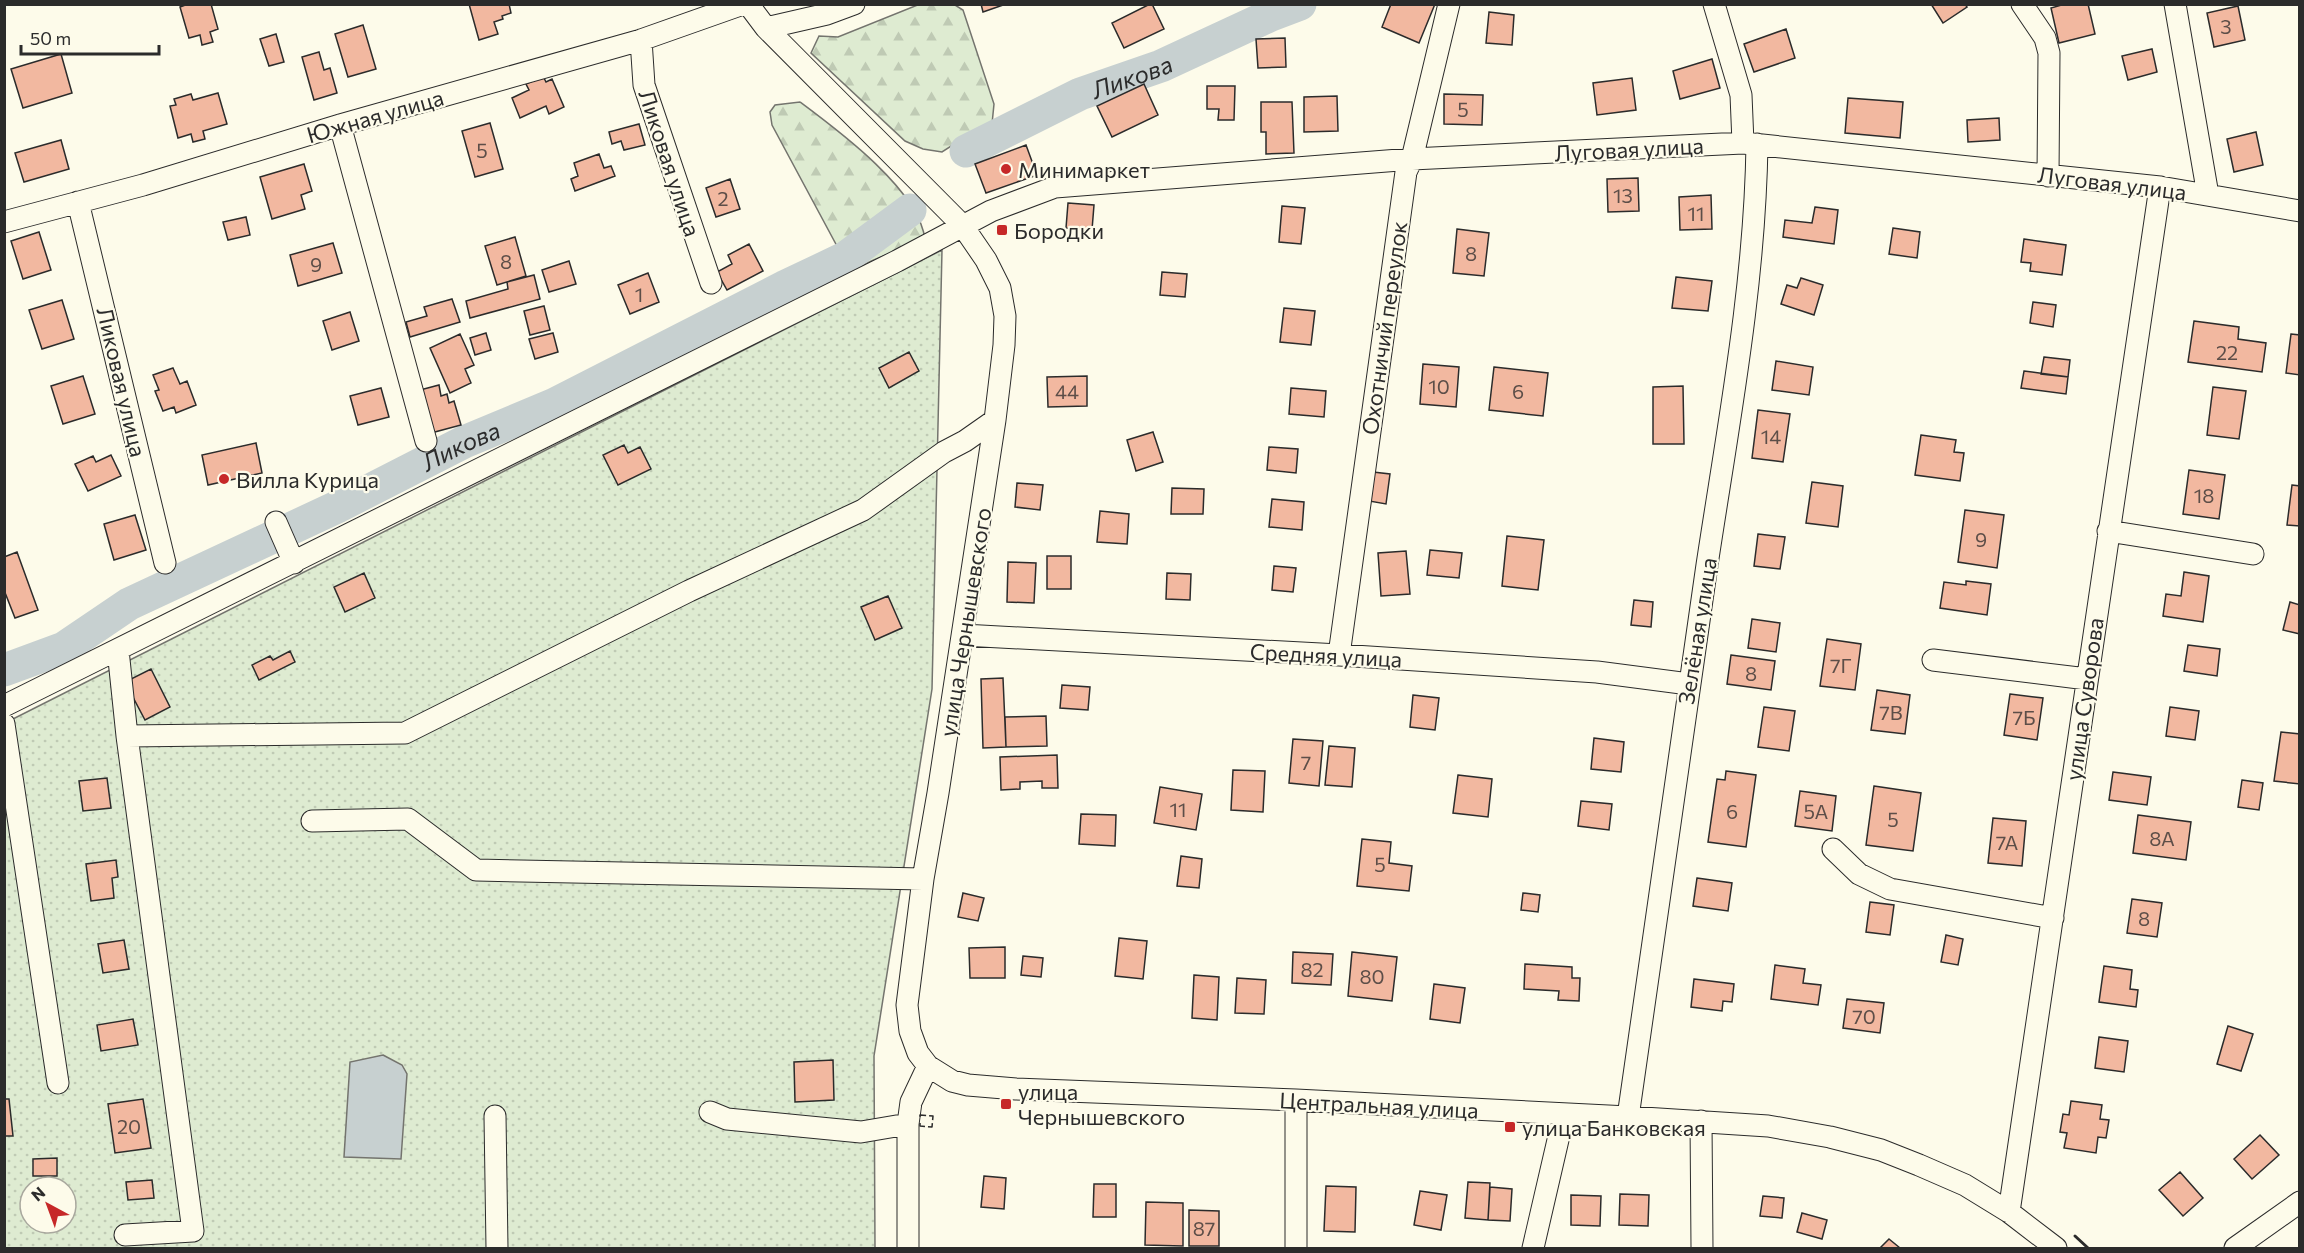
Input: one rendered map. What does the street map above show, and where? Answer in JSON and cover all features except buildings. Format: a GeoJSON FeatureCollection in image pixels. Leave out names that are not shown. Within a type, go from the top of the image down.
{"type":"FeatureCollection","features":[{"type":"Feature","properties":{"kind":"street"},"geometry":{"type":"LineString","coordinates":[[766,28],[827,14],[854,4]]}},
{"type":"Feature","properties":{"kind":"street","name":"Охотничий переулок"},"geometry":{"type":"LineString","coordinates":[[1339,655],[1406,171],[1412,159],[1449,4]]}},
{"type":"Feature","properties":{"kind":"street","name":"Зелёная улица"},"geometry":{"type":"LineString","coordinates":[[1628,1117],[1689,684],[1744,318],[1756,174],[1741,94],[1714,4]]}},
{"type":"Feature","properties":{"kind":"street"},"geometry":{"type":"LineString","coordinates":[[2022,4],[2045,38],[2049,52],[2048,176]]}},
{"type":"Feature","properties":{"kind":"street"},"geometry":{"type":"LineString","coordinates":[[2175,4],[2208,195]]}},
{"type":"Feature","properties":{"kind":"street","name":"улица Чернышевского"},"geometry":{"type":"LineString","coordinates":[[747,6],[766,28],[962,225],[986,260],[1000,288],[1005,316],[995,420],[923,879],[907,1005],[910,1031],[918,1053],[928,1066]]}},
{"type":"Feature","properties":{"kind":"street","name":"Южная улица"},"geometry":{"type":"LineString","coordinates":[[4,222],[143,185],[340,125],[641,40],[747,6]]}},
{"type":"Feature","properties":{"kind":"street","name":"Ликовая улица"},"geometry":{"type":"LineString","coordinates":[[641,40],[644,85],[711,283]]}},
{"type":"Feature","properties":{"kind":"street"},"geometry":{"type":"LineString","coordinates":[[340,125],[426,441]]}},
{"type":"Feature","properties":{"kind":"street","name":"Луговая улица"},"geometry":{"type":"LineString","coordinates":[[4,706],[118,650],[291,555],[459,478],[886,267],[962,225],[1024,197],[1055,187],[1412,159],[1750,144],[2160,187],[2300,211]]}},
{"type":"Feature","properties":{"kind":"street","name":"улица Суворова"},"geometry":{"type":"LineString","coordinates":[[2009,1212],[2160,187]]}},
{"type":"Feature","properties":{"kind":"street","name":"Ликовая улица"},"geometry":{"type":"LineString","coordinates":[[78,202],[165,563]]}},
{"type":"Feature","properties":{"kind":"street"},"geometry":{"type":"LineString","coordinates":[[127,736],[405,733],[689,591],[863,510],[944,452],[965,441],[995,420]]}},
{"type":"Feature","properties":{"kind":"street"},"geometry":{"type":"LineString","coordinates":[[276,522],[291,555]]}},
{"type":"Feature","properties":{"kind":"street"},"geometry":{"type":"LineString","coordinates":[[2108,531],[2253,554]]}},
{"type":"Feature","properties":{"kind":"street","name":"Средняя улица"},"geometry":{"type":"LineString","coordinates":[[963,635],[1339,655],[1597,672],[1689,684]]}},
{"type":"Feature","properties":{"kind":"street"},"geometry":{"type":"LineString","coordinates":[[118,650],[127,736],[193,1231],[125,1235]]}},
{"type":"Feature","properties":{"kind":"street"},"geometry":{"type":"LineString","coordinates":[[1933,660],[2087,679]]}},
{"type":"Feature","properties":{"kind":"street"},"geometry":{"type":"LineString","coordinates":[[4,724],[58,1083]]}},
{"type":"Feature","properties":{"kind":"street"},"geometry":{"type":"LineString","coordinates":[[312,821],[408,819],[476,870],[923,879]]}},
{"type":"Feature","properties":{"kind":"street"},"geometry":{"type":"LineString","coordinates":[[1833,849],[1859,874],[1890,889],[2053,918]]}},
{"type":"Feature","properties":{"kind":"street"},"geometry":{"type":"LineString","coordinates":[[908,1248],[908,1124],[911,1102],[928,1066]]}},
{"type":"Feature","properties":{"kind":"street","name":"Центральная улица"},"geometry":{"type":"LineString","coordinates":[[928,1066],[952,1081],[968,1085],[1016,1089],[1296,1100],[1768,1126],[1830,1137],[1881,1150],[1965,1185],[2009,1212],[2056,1248]]}},
{"type":"Feature","properties":{"kind":"street"},"geometry":{"type":"LineString","coordinates":[[1296,1100],[1296,1248]]}},
{"type":"Feature","properties":{"kind":"street"},"geometry":{"type":"LineString","coordinates":[[710,1112],[727,1119],[861,1132],[908,1124]]}},
{"type":"Feature","properties":{"kind":"street"},"geometry":{"type":"LineString","coordinates":[[1533,1248],[1564,1114]]}},
{"type":"Feature","properties":{"kind":"street"},"geometry":{"type":"LineString","coordinates":[[495,1116],[497,1248]]}},
{"type":"Feature","properties":{"kind":"street"},"geometry":{"type":"LineString","coordinates":[[1701,1121],[1702,1248]]}},
{"type":"Feature","properties":{"kind":"street"},"geometry":{"type":"LineString","coordinates":[[2235,1248],[2300,1202]]}},
{"type":"Feature","properties":{"kind":"green space"},"geometry":{"type":"Polygon","coordinates":[[[920,4],[955,5],[963,10],[994,104],[992,124],[979,138],[959,141],[942,152],[923,149],[905,141],[811,53],[819,36],[838,37],[920,4]]]}},
{"type":"Feature","properties":{"kind":"green space"},"geometry":{"type":"Polygon","coordinates":[[[800,102],[855,145],[894,182],[920,221],[925,240],[867,263],[804,295],[773,304],[759,303],[755,297],[761,290],[825,258],[838,248],[772,125],[770,112],[775,105],[800,102]]]}},
{"type":"Feature","properties":{"kind":"green space"},"geometry":{"type":"Polygon","coordinates":[[[942,250],[932,689],[874,1056],[875,1248],[5,1248],[5,723],[942,250]]]}},
{"type":"Feature","properties":{"kind":"shaded area"},"geometry":{"type":"Polygon","coordinates":[[[383,1055],[402,1065],[407,1074],[401,1159],[344,1157],[350,1062],[383,1055]]]}},
{"type":"Feature","properties":{"kind":"waterway","name":"Ликова"},"geometry":{"type":"LineString","coordinates":[[966,151],[1080,94],[1161,66],[1300,4]]}},
{"type":"Feature","properties":{"kind":"waterway","name":"Ликова"},"geometry":{"type":"LineString","coordinates":[[4,670],[64,648],[129,604],[337,507],[464,442],[555,404],[845,258],[910,210]]}},
{"type":"Feature","properties":{"kind":"fence"},"geometry":{"type":"LineString","coordinates":[[920,1119],[920,1115],[933,1116],[932,1127],[920,1126],[920,1123]]}},
{"type":"Feature","properties":{"kind":"wall"},"geometry":{"type":"LineString","coordinates":[[2075,1236],[2088,1248]]}},
{"type":"Feature","properties":{"kind":"place","name":"Минимаркет"},"geometry":{"type":"Point","coordinates":[1006,169]}},
{"type":"Feature","properties":{"kind":"place","name":"Бородки"},"geometry":{"type":"Point","coordinates":[1002,230]}},
{"type":"Feature","properties":{"kind":"place","name":"Вилла Курица"},"geometry":{"type":"Point","coordinates":[224,479]}},
{"type":"Feature","properties":{"kind":"place","name":"улица Чернышевского"},"geometry":{"type":"Point","coordinates":[1006,1104]}},
{"type":"Feature","properties":{"kind":"place","name":"улица Банковская"},"geometry":{"type":"Point","coordinates":[1510,1127]}}]}
